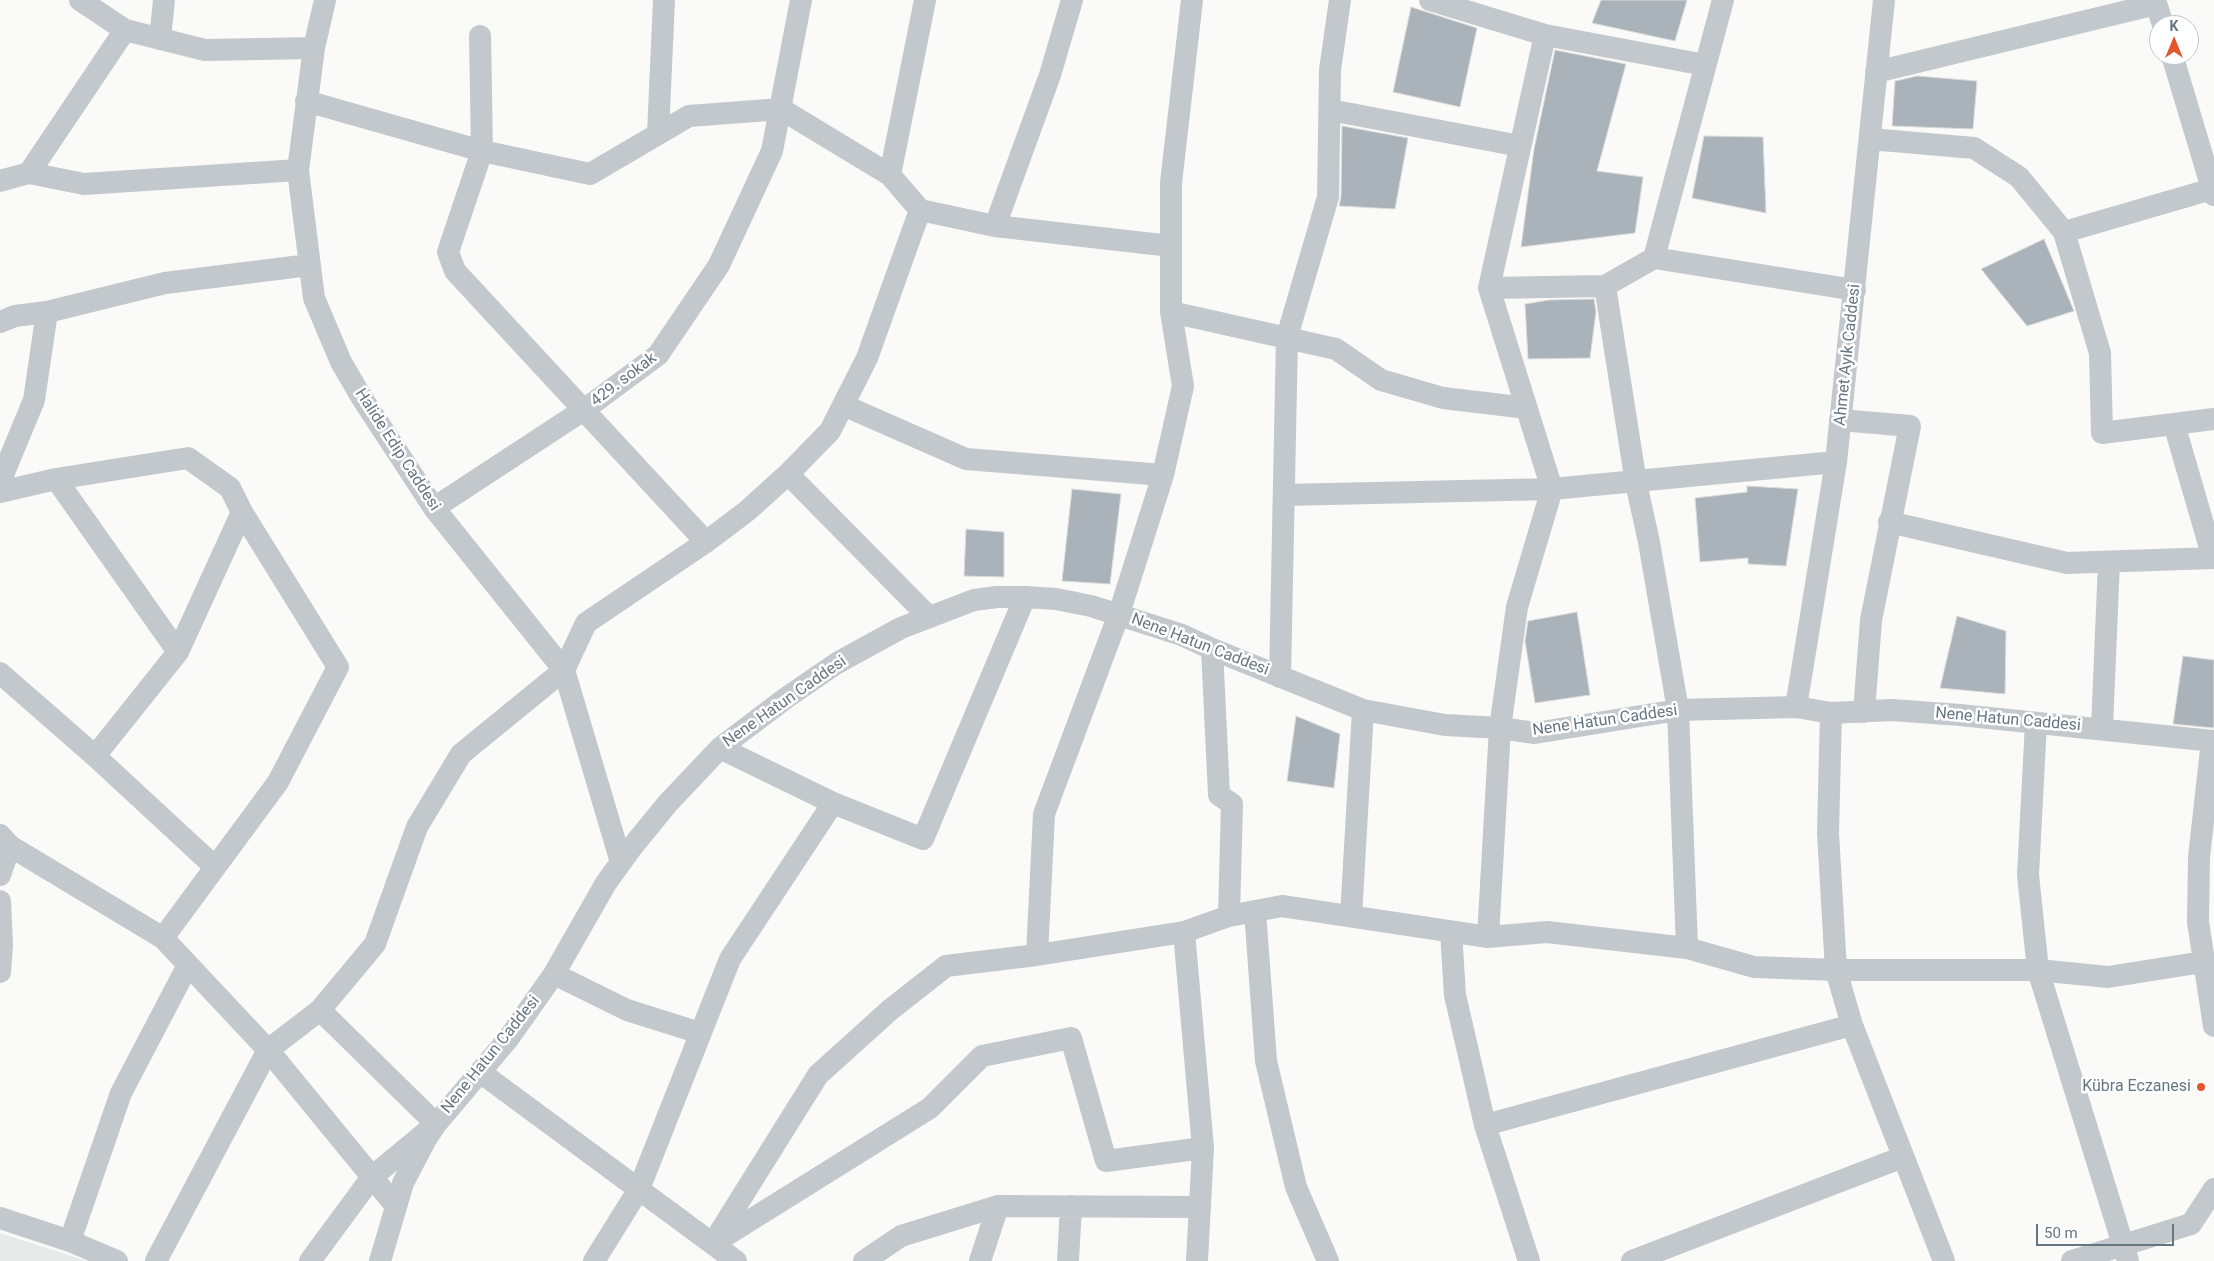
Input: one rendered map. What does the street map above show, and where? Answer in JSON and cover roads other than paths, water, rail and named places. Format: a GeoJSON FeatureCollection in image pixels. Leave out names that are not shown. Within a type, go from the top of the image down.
{"type":"FeatureCollection","features":[{"type":"Feature","properties":{"kind":"street"},"geometry":{"type":"LineString","coordinates":[[80,0],[125,30],[205,50],[314,48]]}},
{"type":"Feature","properties":{"kind":"street"},"geometry":{"type":"LineString","coordinates":[[160,39],[164,0]]}},
{"type":"Feature","properties":{"kind":"street","name":"Halide Edip Caddesi"},"geometry":{"type":"LineString","coordinates":[[325,0],[314,48],[298,170],[314,298],[341,362],[362,398],[434,508],[564,670],[621,862]]}},
{"type":"Feature","properties":{"kind":"street"},"geometry":{"type":"LineString","coordinates":[[658,134],[664,0]]}},
{"type":"Feature","properties":{"kind":"street","name":"429. sokak"},"geometry":{"type":"LineString","coordinates":[[434,508],[585,409],[658,355],[719,265],[772,151],[802,0]]}},
{"type":"Feature","properties":{"kind":"street"},"geometry":{"type":"LineString","coordinates":[[890,175],[925,0]]}},
{"type":"Feature","properties":{"kind":"street"},"geometry":{"type":"LineString","coordinates":[[995,226],[1050,75],[1072,0]]}},
{"type":"Feature","properties":{"kind":"street"},"geometry":{"type":"LineString","coordinates":[[1037,955],[1044,814],[1119,614],[1162,475],[1183,386],[1171,312],[1171,183],[1192,0]]}},
{"type":"Feature","properties":{"kind":"street"},"geometry":{"type":"LineString","coordinates":[[1280,676],[1287,337],[1328,197],[1330,70],[1340,0]]}},
{"type":"Feature","properties":{"kind":"street"},"geometry":{"type":"LineString","coordinates":[[1430,0],[1545,35],[1705,65]]}},
{"type":"Feature","properties":{"kind":"street"},"geometry":{"type":"LineString","coordinates":[[1654,258],[1723,0]]}},
{"type":"Feature","properties":{"kind":"street","name":"Ahmet Ayık Caddesi"},"geometry":{"type":"LineString","coordinates":[[1796,707],[1836,462],[1884,0]]}},
{"type":"Feature","properties":{"kind":"street"},"geometry":{"type":"LineString","coordinates":[[1876,72],[2156,2],[2160,15]]}},
{"type":"Feature","properties":{"kind":"street"},"geometry":{"type":"LineString","coordinates":[[29,173],[125,30]]}},
{"type":"Feature","properties":{"kind":"street"},"geometry":{"type":"LineString","coordinates":[[1488,937],[1500,728],[1517,607],[1552,489],[1489,288],[1545,35]]}},
{"type":"Feature","properties":{"kind":"street"},"geometry":{"type":"LineString","coordinates":[[480,36],[482,151],[448,252],[456,271],[706,542]]}},
{"type":"Feature","properties":{"kind":"street"},"geometry":{"type":"LineString","coordinates":[[2064,232],[2213,192],[2175,65]]}},
{"type":"Feature","properties":{"kind":"street"},"geometry":{"type":"LineString","coordinates":[[306,101],[482,151],[590,174],[689,116],[781,109],[890,175],[920,210],[995,226],[1171,246]]}},
{"type":"Feature","properties":{"kind":"street"},"geometry":{"type":"LineString","coordinates":[[1330,110],[1520,146]]}},
{"type":"Feature","properties":{"kind":"street"},"geometry":{"type":"LineString","coordinates":[[1870,139],[1974,148],[2019,177],[2064,232],[2100,353],[2102,433],[2214,419]]}},
{"type":"Feature","properties":{"kind":"street"},"geometry":{"type":"LineString","coordinates":[[0,181],[29,173],[84,184],[298,170]]}},
{"type":"Feature","properties":{"kind":"street"},"geometry":{"type":"LineString","coordinates":[[156,1261],[268,1050],[320,1010],[375,944],[417,827],[461,754],[564,670],[586,623],[706,542],[746,511],[788,474],[830,431],[866,358],[920,210]]}},
{"type":"Feature","properties":{"kind":"street"},"geometry":{"type":"LineString","coordinates":[[1489,288],[1605,286],[1654,258],[1855,290]]}},
{"type":"Feature","properties":{"kind":"street"},"geometry":{"type":"LineString","coordinates":[[0,322],[15,316],[47,312],[165,283],[309,265]]}},
{"type":"Feature","properties":{"kind":"street"},"geometry":{"type":"LineString","coordinates":[[1605,286],[1636,483],[1649,542],[1678,710],[1687,948]]}},
{"type":"Feature","properties":{"kind":"street"},"geometry":{"type":"LineString","coordinates":[[0,482],[34,400],[47,312]]}},
{"type":"Feature","properties":{"kind":"street"},"geometry":{"type":"LineString","coordinates":[[1171,312],[1336,349],[1381,380],[1443,398],[1527,408]]}},
{"type":"Feature","properties":{"kind":"street"},"geometry":{"type":"LineString","coordinates":[[843,405],[966,459],[1162,475]]}},
{"type":"Feature","properties":{"kind":"street"},"geometry":{"type":"LineString","coordinates":[[1840,420],[1910,426],[1889,522],[1872,620],[1864,712]]}},
{"type":"Feature","properties":{"kind":"street"},"geometry":{"type":"LineString","coordinates":[[1889,522],[2067,563],[2214,558],[2174,424]]}},
{"type":"Feature","properties":{"kind":"street"},"geometry":{"type":"LineString","coordinates":[[0,492],[56,479],[188,458],[230,488],[242,512],[338,667],[278,782],[164,938]]}},
{"type":"Feature","properties":{"kind":"street"},"geometry":{"type":"LineString","coordinates":[[1284,495],[1552,489],[1636,483],[1836,462]]}},
{"type":"Feature","properties":{"kind":"street"},"geometry":{"type":"LineString","coordinates":[[788,474],[929,617]]}},
{"type":"Feature","properties":{"kind":"street"},"geometry":{"type":"LineString","coordinates":[[56,479],[178,652]]}},
{"type":"Feature","properties":{"kind":"street"},"geometry":{"type":"LineString","coordinates":[[96,756],[178,652],[242,512]]}},
{"type":"Feature","properties":{"kind":"street"},"geometry":{"type":"LineString","coordinates":[[2102,728],[2109,562]]}},
{"type":"Feature","properties":{"kind":"street","name":"Nene Hatun Caddesi"},"geometry":{"type":"LineString","coordinates":[[380,1261],[395,1205],[413,1159],[436,1124],[508,1040],[554,974],[621,862],[668,803],[720,748],[786,698],[837,663],[901,628],[974,600],[997,596],[1025,596],[1056,599],[1119,614],[1182,635],[1362,710],[1445,725],[1500,728],[1534,733],[1678,710],[1796,707],[1832,713],[1892,710],[2102,728],[2213,741]]}},
{"type":"Feature","properties":{"kind":"street"},"geometry":{"type":"LineString","coordinates":[[720,748],[833,803],[923,839],[1025,596]]}},
{"type":"Feature","properties":{"kind":"street"},"geometry":{"type":"LineString","coordinates":[[1212,649],[1219,795],[1232,804],[1229,916]]}},
{"type":"Feature","properties":{"kind":"street"},"geometry":{"type":"LineString","coordinates":[[0,673],[96,756],[215,867]]}},
{"type":"Feature","properties":{"kind":"street"},"geometry":{"type":"LineString","coordinates":[[1351,916],[1362,710]]}},
{"type":"Feature","properties":{"kind":"street"},"geometry":{"type":"LineString","coordinates":[[1832,713],[1828,833],[1836,970],[1852,1025],[1944,1261]]}},
{"type":"Feature","properties":{"kind":"street"},"geometry":{"type":"LineString","coordinates":[[2036,723],[2028,875],[2038,970],[2126,1253]]}},
{"type":"Feature","properties":{"kind":"street"},"geometry":{"type":"LineString","coordinates":[[2213,741],[2200,857],[2198,922],[2202,962],[2214,1026]]}},
{"type":"Feature","properties":{"kind":"street"},"geometry":{"type":"LineString","coordinates":[[594,1261],[638,1189],[730,960],[833,803]]}},
{"type":"Feature","properties":{"kind":"street"},"geometry":{"type":"LineString","coordinates":[[0,875],[5,841],[164,938],[268,1050],[395,1205]]}},
{"type":"Feature","properties":{"kind":"street"},"geometry":{"type":"LineString","coordinates":[[0,901],[2,946],[0,972]]}},
{"type":"Feature","properties":{"kind":"street"},"geometry":{"type":"LineString","coordinates":[[713,1243],[818,1075],[890,1010],[946,966],[1037,955],[1184,932],[1229,916],[1282,906],[1488,937],[1546,932],[1687,948],[1754,967],[1836,970],[2038,970],[2108,977],[2202,962]]}},
{"type":"Feature","properties":{"kind":"street"},"geometry":{"type":"LineString","coordinates":[[1255,911],[1266,1060],[1296,1187],[1328,1261]]}},
{"type":"Feature","properties":{"kind":"street"},"geometry":{"type":"LineString","coordinates":[[1184,932],[1203,1148],[1198,1261]]}},
{"type":"Feature","properties":{"kind":"street"},"geometry":{"type":"LineString","coordinates":[[1451,932],[1455,995],[1485,1125],[1530,1261]]}},
{"type":"Feature","properties":{"kind":"street"},"geometry":{"type":"LineString","coordinates":[[70,1241],[121,1093],[167,1009],[188,965]]}},
{"type":"Feature","properties":{"kind":"street"},"geometry":{"type":"LineString","coordinates":[[554,974],[627,1010],[700,1033]]}},
{"type":"Feature","properties":{"kind":"street"},"geometry":{"type":"LineString","coordinates":[[310,1261],[372,1176],[436,1124],[320,1010]]}},
{"type":"Feature","properties":{"kind":"street"},"geometry":{"type":"LineString","coordinates":[[1485,1125],[1852,1025]]}},
{"type":"Feature","properties":{"kind":"street"},"geometry":{"type":"LineString","coordinates":[[713,1243],[930,1108],[982,1056],[1071,1038],[1106,1161],[1203,1148]]}},
{"type":"Feature","properties":{"kind":"street"},"geometry":{"type":"LineString","coordinates":[[480,1072],[736,1261]]}},
{"type":"Feature","properties":{"kind":"street"},"geometry":{"type":"LineString","coordinates":[[1632,1261],[1903,1157]]}},
{"type":"Feature","properties":{"kind":"street"},"geometry":{"type":"LineString","coordinates":[[2072,1261],[2126,1253],[2191,1224],[2214,1189]]}},
{"type":"Feature","properties":{"kind":"street"},"geometry":{"type":"LineString","coordinates":[[864,1261],[901,1236],[998,1206],[1200,1207]]}},
{"type":"Feature","properties":{"kind":"street"},"geometry":{"type":"LineString","coordinates":[[980,1261],[998,1206]]}},
{"type":"Feature","properties":{"kind":"street"},"geometry":{"type":"LineString","coordinates":[[1068,1261],[1070,1206]]}},
{"type":"Feature","properties":{"kind":"street"},"geometry":{"type":"LineString","coordinates":[[0,1218],[70,1241],[117,1261]]}},
{"type":"Feature","properties":{"kind":"place","name":"Kübra Eczanesi"},"geometry":{"type":"Point","coordinates":[2201,1087]}}]}
